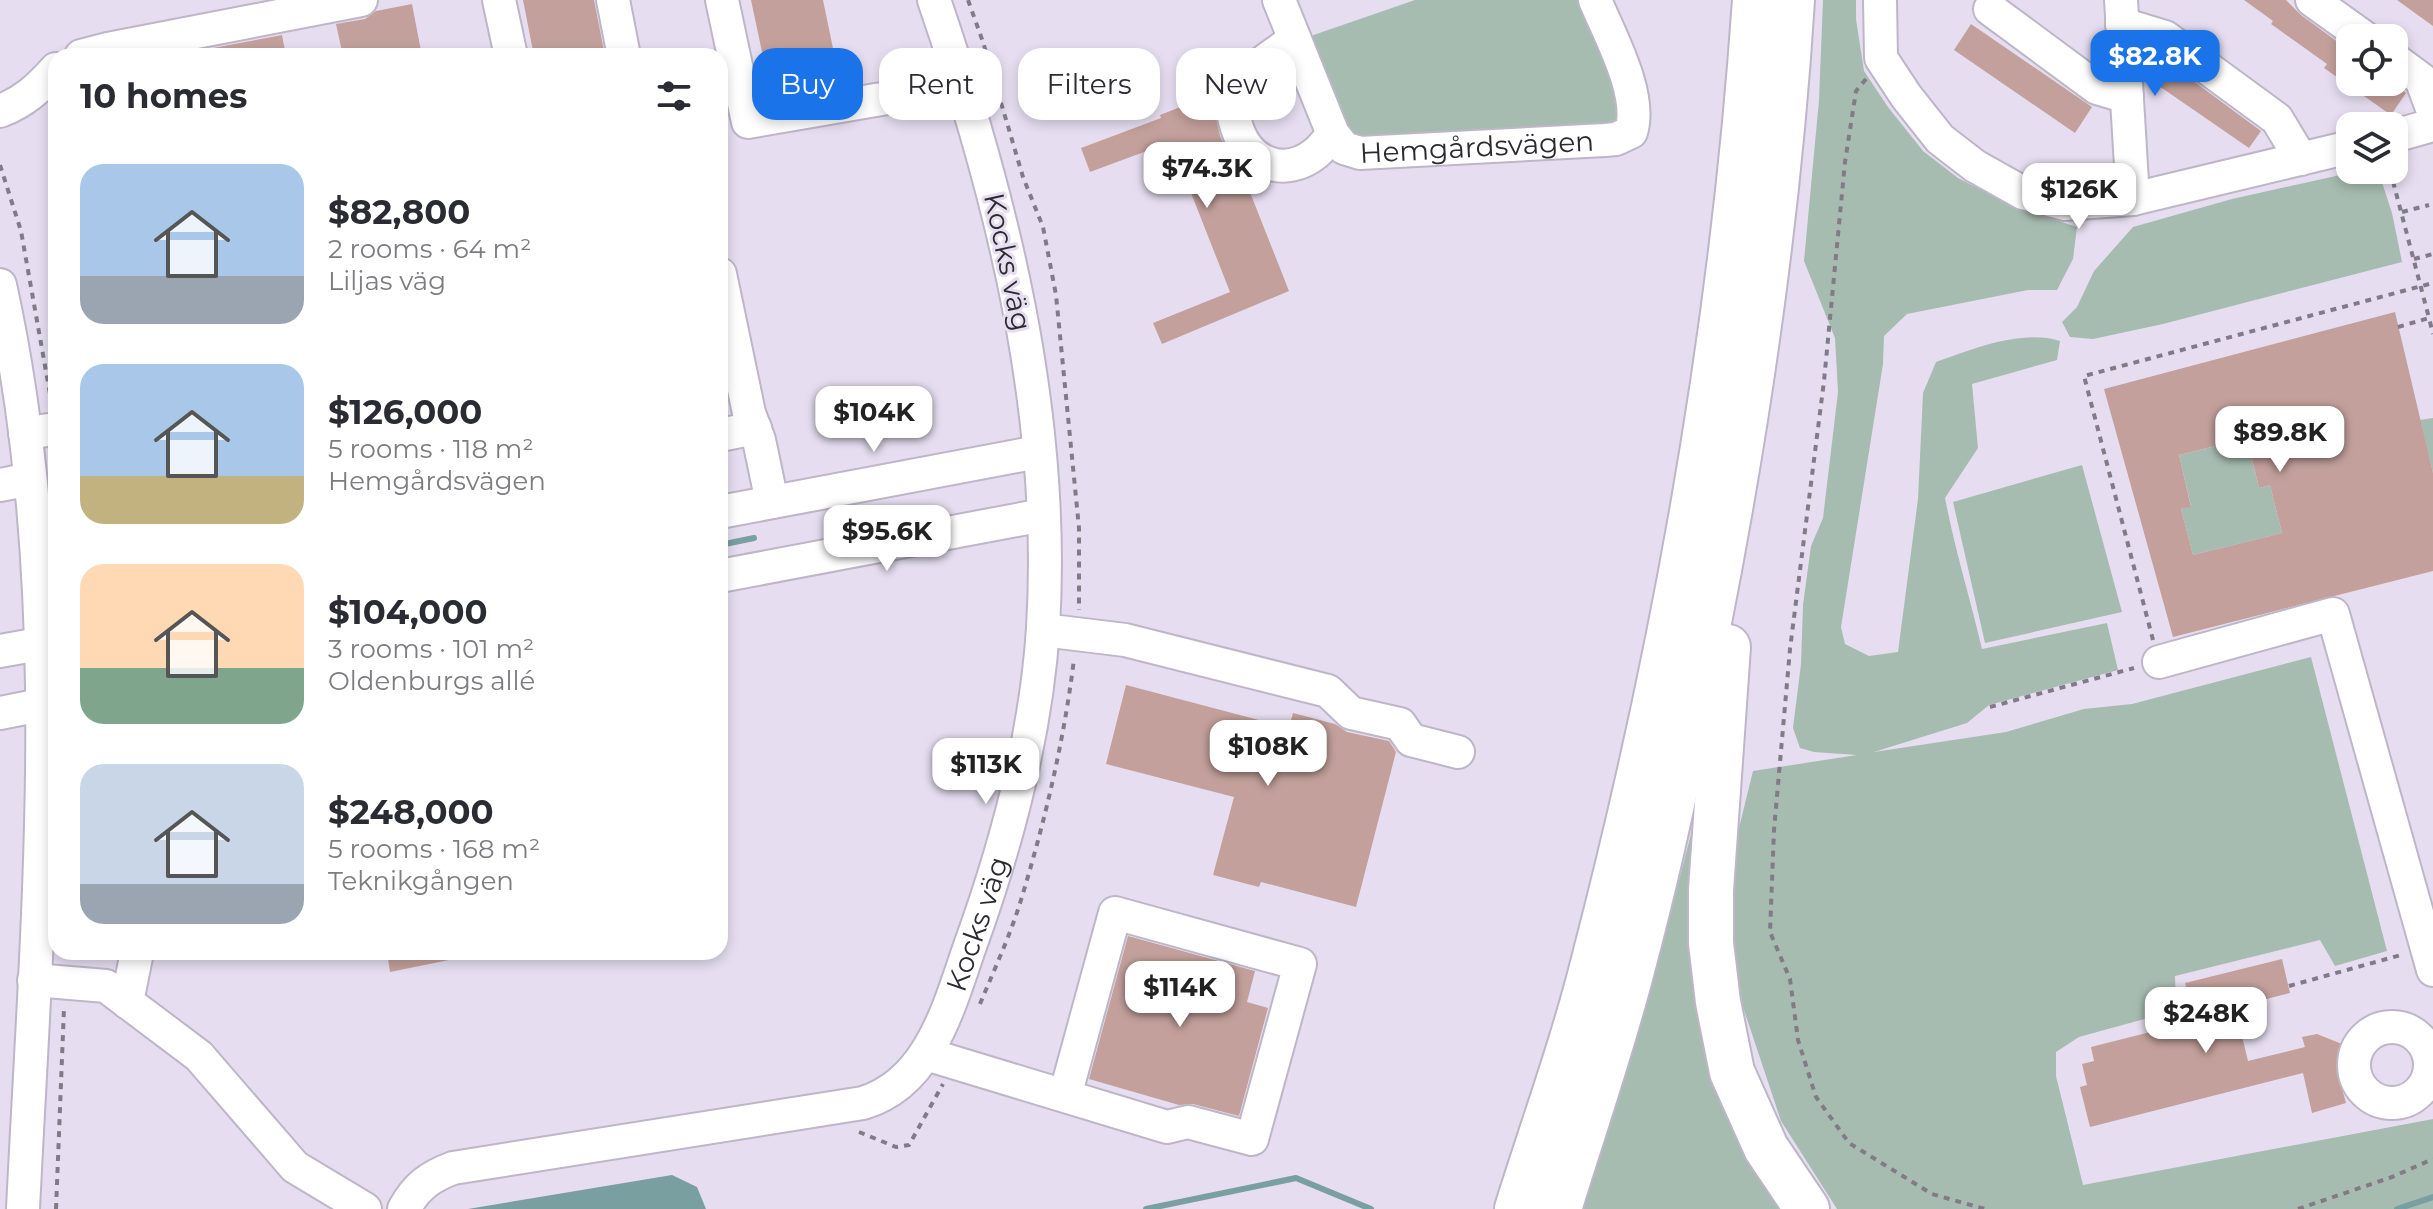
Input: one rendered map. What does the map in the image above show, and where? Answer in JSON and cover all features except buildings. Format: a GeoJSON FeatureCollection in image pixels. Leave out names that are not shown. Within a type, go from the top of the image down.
{"type":"FeatureCollection","features":[{"type":"Feature","properties":{"kind":"highway"},"geometry":{"type":"LineString","coordinates":[[1517,1209],[1594,963],[1644,758],[1684,563],[1735,235],[1755,0]]}},
{"type":"Feature","properties":{"kind":"highway"},"geometry":{"type":"LineString","coordinates":[[1559,1209],[1633,968],[1681,765],[1738,473],[1772,239],[1786,105],[1792,0]]}},
{"type":"Feature","properties":{"kind":"highway"},"geometry":{"type":"LineString","coordinates":[[1738,473],[1711,890],[1711,943],[1718,1002],[1732,1072],[1766,1148],[1807,1209]]}},
{"type":"Feature","properties":{"kind":"street"},"geometry":{"type":"LineString","coordinates":[[113,48],[361,0]]}},
{"type":"Feature","properties":{"kind":"street"},"geometry":{"type":"LineString","coordinates":[[499,0],[509,48]]}},
{"type":"Feature","properties":{"kind":"street"},"geometry":{"type":"LineString","coordinates":[[613,0],[622,48]]}},
{"type":"Feature","properties":{"kind":"street"},"geometry":{"type":"LineString","coordinates":[[722,0],[748,122],[879,99]]}},
{"type":"Feature","properties":{"kind":"street","name":"Kocks väg"},"geometry":{"type":"LineString","coordinates":[[934,0],[950,48]]}},
{"type":"Feature","properties":{"kind":"street","name":"Hemgårdsvägen"},"geometry":{"type":"LineString","coordinates":[[1279,0],[1333,134],[1344,148],[1360,153],[1605,140],[1631,132],[1635,120],[1632,94],[1595,0]]}},
{"type":"Feature","properties":{"kind":"street"},"geometry":{"type":"LineString","coordinates":[[1880,0],[1881,58],[1906,96],[1940,139],[1975,166],[2023,193],[2065,204],[2133,199],[2336,150]]}},
{"type":"Feature","properties":{"kind":"street"},"geometry":{"type":"LineString","coordinates":[[2312,0],[2345,24]]}},
{"type":"Feature","properties":{"kind":"street"},"geometry":{"type":"LineString","coordinates":[[1990,9],[2097,88],[2127,97]]}},
{"type":"Feature","properties":{"kind":"street"},"geometry":{"type":"LineString","coordinates":[[2122,12],[2133,199]]}},
{"type":"Feature","properties":{"kind":"street"},"geometry":{"type":"LineString","coordinates":[[2122,12],[2165,37],[2277,119],[2301,159]]}},
{"type":"Feature","properties":{"kind":"street"},"geometry":{"type":"LineString","coordinates":[[1295,40],[1240,80],[1233,92],[1231,105],[1242,143],[1262,161],[1289,164],[1315,153],[1333,134]]}},
{"type":"Feature","properties":{"kind":"street"},"geometry":{"type":"LineString","coordinates":[[2408,69],[2421,79],[2433,111]]}},
{"type":"Feature","properties":{"kind":"street"},"geometry":{"type":"LineString","coordinates":[[0,111],[18,104],[48,78]]}},
{"type":"Feature","properties":{"kind":"street","name":"Kocks väg"},"geometry":{"type":"LineString","coordinates":[[404,1209],[425,1181],[453,1168],[847,1106],[882,1098],[940,1058],[959,978],[984,909],[1013,810],[1027,748],[1043,630],[1043,515],[1026,349],[1010,261],[973,120]]}},
{"type":"Feature","properties":{"kind":"street"},"geometry":{"type":"LineString","coordinates":[[2408,132],[2433,125]]}},
{"type":"Feature","properties":{"kind":"street"},"geometry":{"type":"LineString","coordinates":[[0,285],[7,366],[40,431],[15,482],[48,637]]}},
{"type":"Feature","properties":{"kind":"street"},"geometry":{"type":"LineString","coordinates":[[728,312],[772,502]]}},
{"type":"Feature","properties":{"kind":"street"},"geometry":{"type":"LineString","coordinates":[[728,433],[755,428]]}},
{"type":"Feature","properties":{"kind":"street"},"geometry":{"type":"LineString","coordinates":[[728,510],[1038,452]]}},
{"type":"Feature","properties":{"kind":"street"},"geometry":{"type":"LineString","coordinates":[[728,574],[1043,515]]}},
{"type":"Feature","properties":{"kind":"street"},"geometry":{"type":"LineString","coordinates":[[2159,662],[2333,614],[2430,958]]}},
{"type":"Feature","properties":{"kind":"street"},"geometry":{"type":"LineString","coordinates":[[1043,630],[1125,640],[1328,691],[1351,713],[1400,724],[1411,740],[1458,752]]}},
{"type":"Feature","properties":{"kind":"street"},"geometry":{"type":"LineString","coordinates":[[0,651],[48,642]]}},
{"type":"Feature","properties":{"kind":"street"},"geometry":{"type":"LineString","coordinates":[[0,713],[48,703]]}},
{"type":"Feature","properties":{"kind":"street"},"geometry":{"type":"LineString","coordinates":[[940,1058],[1065,1096],[1167,1127],[1188,1122],[1252,1139],[1300,964],[1115,913],[1065,1096]]}},
{"type":"Feature","properties":{"kind":"street"},"geometry":{"type":"LineString","coordinates":[[23,1209],[50,982],[50,960]]}},
{"type":"Feature","properties":{"kind":"street"},"geometry":{"type":"LineString","coordinates":[[127,1002],[135,960]]}},
{"type":"Feature","properties":{"kind":"street"},"geometry":{"type":"LineString","coordinates":[[50,982],[106,986],[199,1056],[295,1167],[365,1209]]}},
{"type":"Feature","properties":{"kind":"path"},"geometry":{"type":"LineString","coordinates":[[968,0],[1023,177],[1043,227],[1056,295],[1079,528],[1077,633],[1069,701],[1049,799],[1020,903],[980,1004]]}},
{"type":"Feature","properties":{"kind":"path"},"geometry":{"type":"LineString","coordinates":[[1881,58],[1856,91],[1845,162],[1824,381],[1790,649],[1774,830],[1770,932],[1790,979],[1798,1040],[1816,1097],[1849,1143],[1932,1194],[1985,1209]]}},
{"type":"Feature","properties":{"kind":"path"},"geometry":{"type":"LineString","coordinates":[[2394,184],[2433,334]]}},
{"type":"Feature","properties":{"kind":"path"},"geometry":{"type":"LineString","coordinates":[[2402,212],[2429,205]]}},
{"type":"Feature","properties":{"kind":"path"},"geometry":{"type":"LineString","coordinates":[[2414,259],[2433,254]]}},
{"type":"Feature","properties":{"kind":"path"},"geometry":{"type":"LineString","coordinates":[[1990,707],[2159,662],[2084,376],[2433,283]]}},
{"type":"Feature","properties":{"kind":"path"},"geometry":{"type":"LineString","coordinates":[[2398,327],[2429,318]]}},
{"type":"Feature","properties":{"kind":"path"},"geometry":{"type":"LineString","coordinates":[[2289,986],[2430,958]]}},
{"type":"Feature","properties":{"kind":"path"},"geometry":{"type":"LineString","coordinates":[[50,982],[56,1209]]}},
{"type":"Feature","properties":{"kind":"path"},"geometry":{"type":"LineString","coordinates":[[855,1131],[896,1147],[909,1145],[940,1058]]}},
{"type":"Feature","properties":{"kind":"path"},"geometry":{"type":"LineString","coordinates":[[2298,1209],[2392,1177],[2433,1159]]}},
{"type":"Feature","properties":{"kind":"shaded area"},"geometry":{"type":"Polygon","coordinates":[[[1415,0],[1592,0],[1619,66],[1623,133],[1342,138],[1302,39],[1415,0]]]}},
{"type":"Feature","properties":{"kind":"shaded area"},"geometry":{"type":"Polygon","coordinates":[[[1823,0],[1856,0],[1864,71],[1923,151],[1958,178],[2015,207],[2077,227],[2073,259],[2057,290],[2028,290],[1907,314],[1884,336],[1883,364],[1841,627],[1845,644],[1869,656],[1898,652],[1918,499],[1923,393],[1936,362],[1997,342],[2045,338],[2060,341],[2057,360],[1972,384],[1978,448],[1945,498],[1949,517],[1982,649],[2107,623],[2118,670],[1989,705],[1967,723],[1874,752],[2006,732],[2084,709],[2132,704],[2311,657],[2387,951],[2335,966],[2320,940],[2175,976],[2176,1004],[2159,1015],[2079,1037],[2056,1052],[2056,1076],[2083,1185],[2433,1119],[2433,1209],[1837,1209],[1781,1121],[1743,1007],[1729,916],[1736,840],[1753,771],[1857,755],[1800,748],[1793,728],[1801,664],[1803,605],[1811,546],[1823,518],[1838,392],[1835,338],[1804,261],[1819,100],[1823,0]]]}},
{"type":"Feature","properties":{"kind":"shaded area"},"geometry":{"type":"Polygon","coordinates":[[[2336,176],[2336,184],[2383,184],[2402,262],[2163,324],[2093,339],[2070,337],[2062,322],[2077,307],[2094,271],[2133,227],[2232,199],[2336,176]]]}},
{"type":"Feature","properties":{"kind":"shaded area"},"geometry":{"type":"Polygon","coordinates":[[[2433,418],[2433,473],[2420,420],[2433,418]]]}},
{"type":"Feature","properties":{"kind":"shaded area"},"geometry":{"type":"Polygon","coordinates":[[[2260,435],[2250,451],[2259,488],[2270,485],[2282,533],[2193,555],[2181,509],[2191,506],[2179,455],[2260,435]]]}},
{"type":"Feature","properties":{"kind":"shaded area"},"geometry":{"type":"Polygon","coordinates":[[[2082,465],[2122,612],[1985,643],[1953,502],[2082,465]]]}},
{"type":"Feature","properties":{"kind":"shaded area"},"geometry":{"type":"Polygon","coordinates":[[[1705,780],[1700,942],[1794,1209],[1583,1209],[1660,954],[1705,780]]]}},
{"type":"Feature","properties":{"kind":"shaded area"},"geometry":{"type":"Polygon","coordinates":[[[672,1175],[697,1187],[706,1209],[468,1209],[672,1175]]]}},
{"type":"Feature","properties":{"kind":"waterway"},"geometry":{"type":"LineString","coordinates":[[728,543],[754,538]]}},
{"type":"Feature","properties":{"kind":"waterway"},"geometry":{"type":"LineString","coordinates":[[1146,1209],[1296,1178],[1371,1209]]}},
{"type":"Feature","properties":{"kind":"waterway"},"geometry":{"type":"LineString","coordinates":[[2397,1209],[2433,1197]]}}]}
